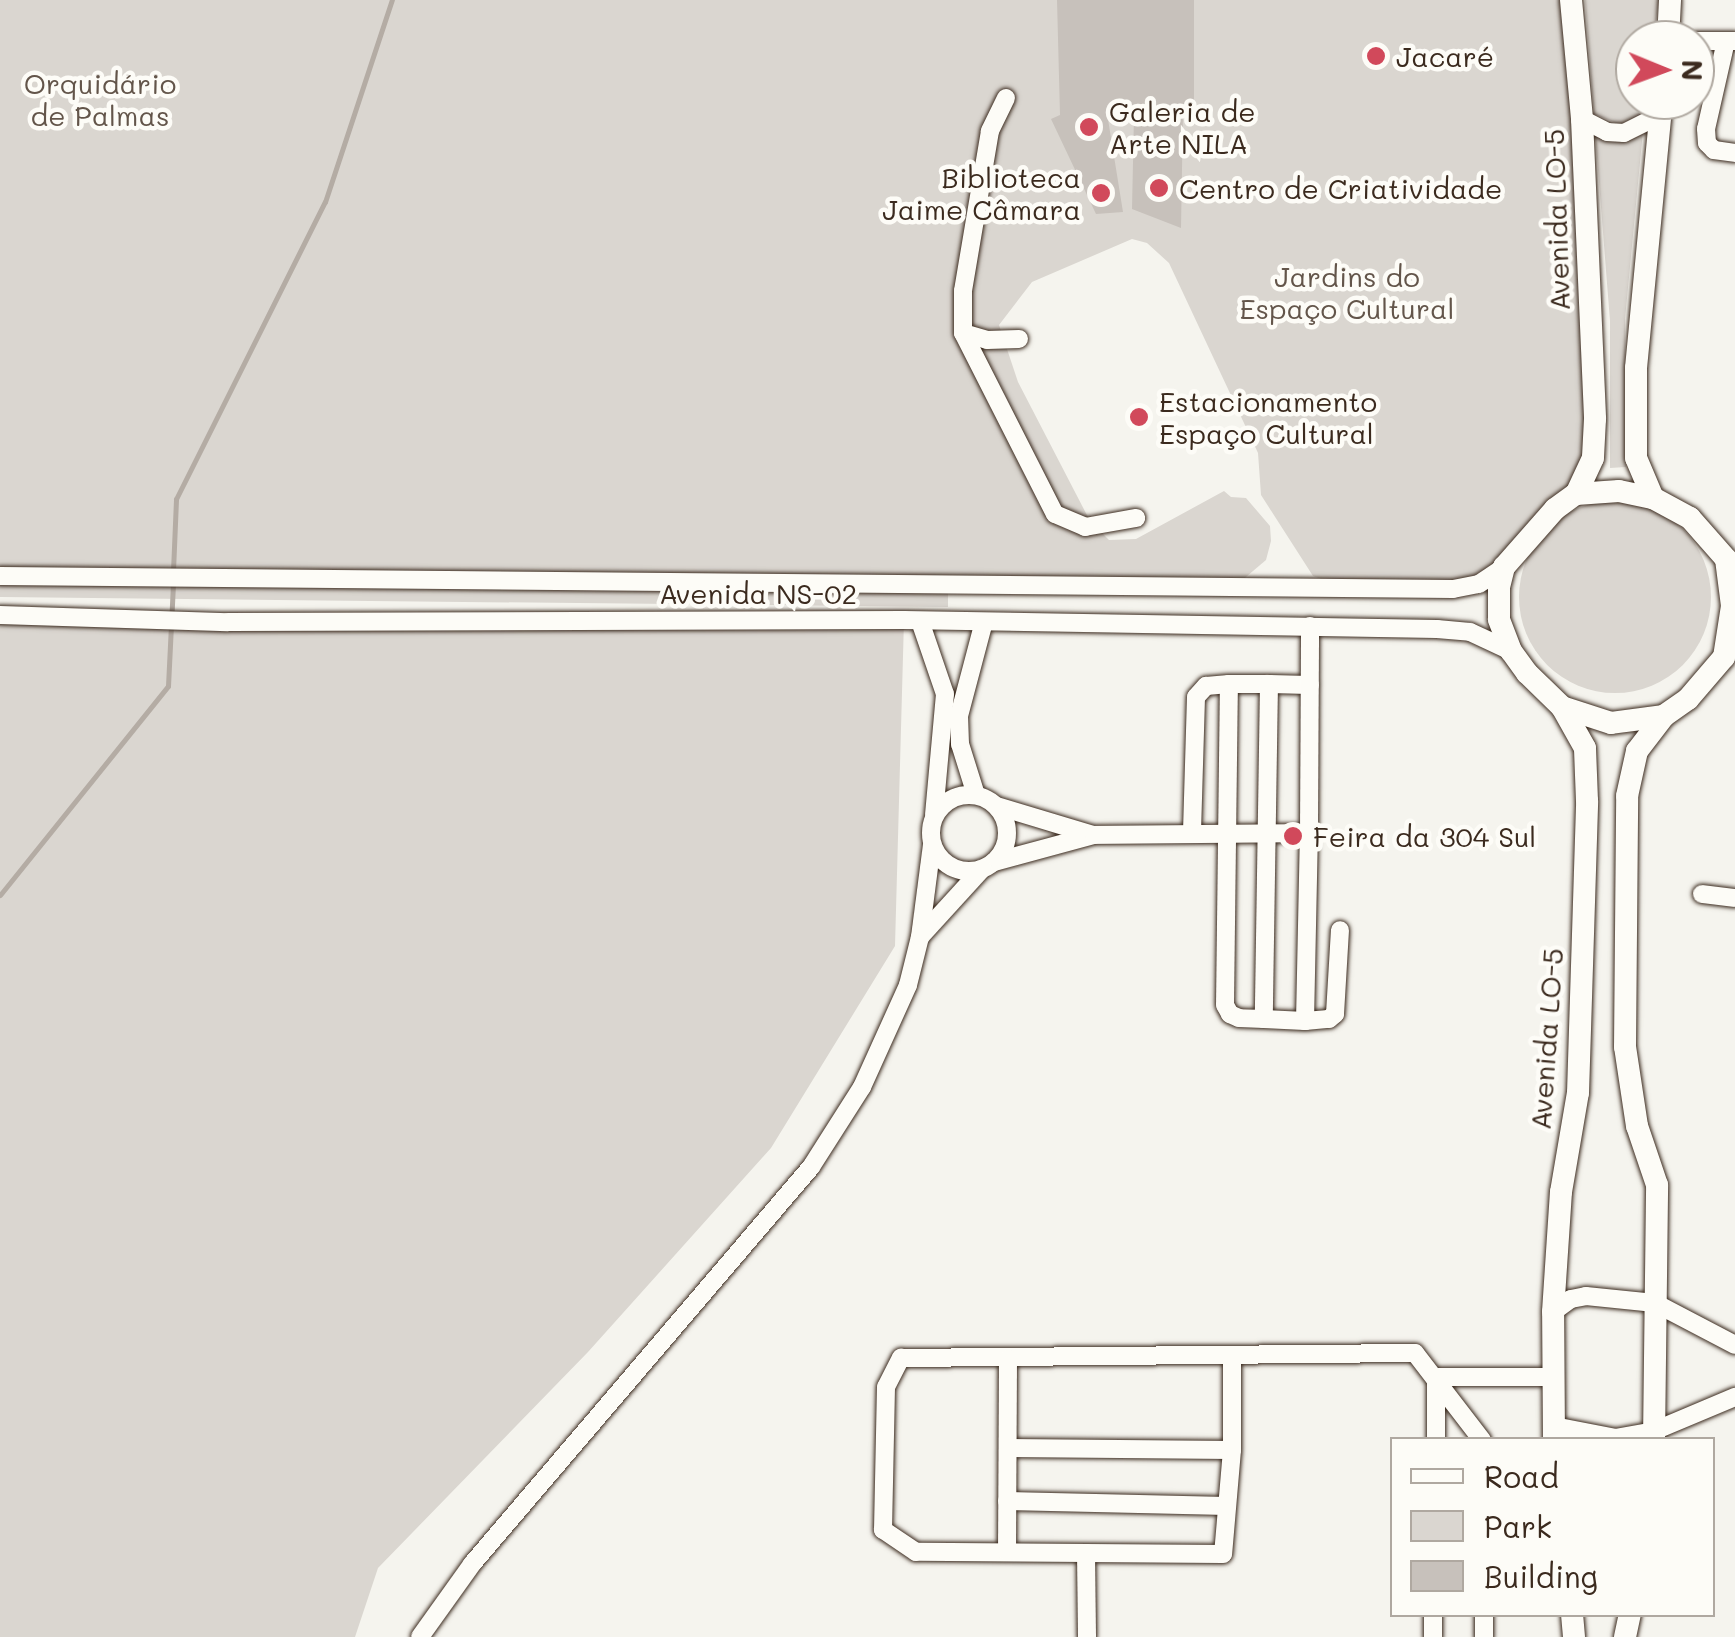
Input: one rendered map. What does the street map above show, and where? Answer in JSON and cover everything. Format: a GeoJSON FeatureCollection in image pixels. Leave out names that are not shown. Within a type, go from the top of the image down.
{"type":"FeatureCollection","features":[{"type":"Feature","properties":{"kind":"main road","name":"Avenida LO-5"},"geometry":{"type":"LineString","coordinates":[[1571,0],[1582,119],[1595,419],[1594,458],[1576,494]]}},
{"type":"Feature","properties":{"kind":"main road"},"geometry":{"type":"LineString","coordinates":[[1652,498],[1636,458],[1636,368],[1660,120]]}},
{"type":"Feature","properties":{"kind":"main road"},"geometry":{"type":"LineString","coordinates":[[1654,1435],[1657,1185],[1637,1126],[1625,1047],[1626,796],[1637,750],[1664,716],[1688,699],[1729,654],[1730,562],[1690,518],[1652,498],[1619,490],[1576,494],[1529,533],[1504,567],[1499,618],[1511,651],[1562,708],[1610,723],[1664,716]]}},
{"type":"Feature","properties":{"kind":"main road","name":"Avenida LO-5"},"geometry":{"type":"LineString","coordinates":[[1554,1433],[1553,1312],[1561,1192],[1578,1093],[1587,802],[1585,748],[1562,708]]}},
{"type":"Feature","properties":{"kind":"street"},"geometry":{"type":"LineString","coordinates":[[1730,41],[1707,143],[1720,153],[1735,153]]}},
{"type":"Feature","properties":{"kind":"street"},"geometry":{"type":"LineString","coordinates":[[1006,98],[990,132],[964,291],[963,334],[1056,514],[1085,527],[1136,518]]}},
{"type":"Feature","properties":{"kind":"street"},"geometry":{"type":"LineString","coordinates":[[1582,119],[1616,134],[1631,131],[1645,120]]}},
{"type":"Feature","properties":{"kind":"street"},"geometry":{"type":"LineString","coordinates":[[963,334],[988,340],[1019,338]]}},
{"type":"Feature","properties":{"kind":"street","name":"Avenida NS-02"},"geometry":{"type":"LineString","coordinates":[[0,576],[1453,589],[1479,584],[1504,567]]}},
{"type":"Feature","properties":{"kind":"street","name":"Avenida NS-02"},"geometry":{"type":"LineString","coordinates":[[0,614],[228,622],[920,621],[983,625],[1310,626],[1470,632],[1511,651]]}},
{"type":"Feature","properties":{"kind":"street"},"geometry":{"type":"LineString","coordinates":[[420,1637],[472,1564],[810,1167],[862,1087],[890,1030],[920,937],[932,844],[945,694],[920,621]]}},
{"type":"Feature","properties":{"kind":"street"},"geometry":{"type":"LineString","coordinates":[[976,795],[960,744],[959,716],[983,625]]}},
{"type":"Feature","properties":{"kind":"street"},"geometry":{"type":"LineString","coordinates":[[1306,1020],[1310,626]]}},
{"type":"Feature","properties":{"kind":"street"},"geometry":{"type":"LineString","coordinates":[[1229,684],[1225,1005],[1230,1014],[1239,1018],[1306,1020],[1335,1014],[1340,930]]}},
{"type":"Feature","properties":{"kind":"street"},"geometry":{"type":"LineString","coordinates":[[1264,1019],[1268,684]]}},
{"type":"Feature","properties":{"kind":"street"},"geometry":{"type":"LineString","coordinates":[[1192,832],[1196,696],[1206,686],[1310,685]]}},
{"type":"Feature","properties":{"kind":"street"},"geometry":{"type":"LineString","coordinates":[[934,817],[946,801],[976,795],[997,806],[1094,835]]}},
{"type":"Feature","properties":{"kind":"street"},"geometry":{"type":"LineString","coordinates":[[920,937],[1006,841],[1004,817],[997,806]]}},
{"type":"Feature","properties":{"kind":"street"},"geometry":{"type":"LineString","coordinates":[[932,844],[952,868],[988,865],[1094,835],[1309,833]]}},
{"type":"Feature","properties":{"kind":"street"},"geometry":{"type":"LineString","coordinates":[[1702,894],[1735,898]]}},
{"type":"Feature","properties":{"kind":"street"},"geometry":{"type":"LineString","coordinates":[[1553,1312],[1572,1298],[1586,1296],[1655,1303],[1735,1345]]}},
{"type":"Feature","properties":{"kind":"street"},"geometry":{"type":"LineString","coordinates":[[1232,1357],[1232,1450],[1224,1554],[916,1552],[883,1530],[890,1372],[900,1358],[1415,1353],[1480,1437]]}},
{"type":"Feature","properties":{"kind":"street"},"geometry":{"type":"LineString","coordinates":[[1007,1552],[1008,1359]]}},
{"type":"Feature","properties":{"kind":"street"},"geometry":{"type":"LineString","coordinates":[[1436,1376],[1554,1376]]}},
{"type":"Feature","properties":{"kind":"street"},"geometry":{"type":"LineString","coordinates":[[1436,1376],[1436,1437]]}},
{"type":"Feature","properties":{"kind":"street"},"geometry":{"type":"LineString","coordinates":[[1628,1437],[1654,1435],[1735,1396]]}},
{"type":"Feature","properties":{"kind":"street"},"geometry":{"type":"LineString","coordinates":[[1554,1433],[1603,1437]]}},
{"type":"Feature","properties":{"kind":"street"},"geometry":{"type":"LineString","coordinates":[[1008,1448],[1232,1450]]}},
{"type":"Feature","properties":{"kind":"street"},"geometry":{"type":"LineString","coordinates":[[1008,1502],[1227,1506]]}},
{"type":"Feature","properties":{"kind":"street"},"geometry":{"type":"LineString","coordinates":[[1086,1552],[1087,1637]]}},
{"type":"Feature","properties":{"kind":"green space"},"geometry":{"type":"Polygon","coordinates":[[[0,0],[1566,0],[1590,457],[1571,491],[1478,579],[1452,585],[1337,585],[1313,576],[1261,495],[1258,453],[1169,263],[1147,243],[1132,239],[1032,282],[999,325],[1018,382],[1090,521],[1109,540],[1136,539],[1224,491],[1231,497],[1246,498],[1270,526],[1271,541],[1266,560],[1240,582],[948,580],[948,607],[0,597],[0,0]]]}},
{"type":"Feature","properties":{"kind":"green space"},"geometry":{"type":"Polygon","coordinates":[[[1585,0],[1659,0],[1656,20],[1615,20],[1615,120],[1631,120],[1619,124],[1594,114],[1585,0]]]}},
{"type":"Feature","properties":{"kind":"green space"},"geometry":{"type":"Polygon","coordinates":[[[1595,131],[1643,131],[1625,319],[1626,467],[1610,468],[1610,321],[1595,131]]]}},
{"type":"Feature","properties":{"kind":"green space"},"geometry":{"type":"Polygon","coordinates":[[[1615,501],[1652,508],[1683,529],[1704,560],[1711,597],[1704,634],[1683,665],[1652,686],[1615,693],[1578,686],[1547,665],[1526,634],[1519,597],[1526,560],[1547,529],[1578,508],[1615,501]]]}},
{"type":"Feature","properties":{"kind":"green space"},"geometry":{"type":"Polygon","coordinates":[[[0,615],[904,620],[895,946],[771,1148],[588,1352],[378,1568],[355,1637],[0,1637],[0,615]]]}},
{"type":"Feature","properties":{"kind":"building"},"geometry":{"type":"Polygon","coordinates":[[[1057,0],[1194,0],[1194,111],[1183,111],[1181,228],[1132,209],[1134,115],[1107,113],[1123,212],[1096,214],[1051,119],[1060,115],[1057,0]]]}},
{"type":"Feature","properties":{"kind":"waterway"},"geometry":{"type":"LineString","coordinates":[[173,571],[176,499],[325,202],[392,0]]}},
{"type":"Feature","properties":{"kind":"waterway"},"geometry":{"type":"LineString","coordinates":[[0,895],[168,686],[173,582]]}},
{"type":"Feature","properties":{"kind":"place","name":"Jacaré"},"geometry":{"type":"Point","coordinates":[1376,56]}},
{"type":"Feature","properties":{"kind":"place","name":"Galeria de Arte NILA"},"geometry":{"type":"Point","coordinates":[1089,127]}},
{"type":"Feature","properties":{"kind":"place","name":"Centro de Criatividade"},"geometry":{"type":"Point","coordinates":[1159,188]}},
{"type":"Feature","properties":{"kind":"place","name":"Biblioteca Jaime Câmara"},"geometry":{"type":"Point","coordinates":[1101,193]}},
{"type":"Feature","properties":{"kind":"place","name":"Estacionamento Espaço Cultural"},"geometry":{"type":"Point","coordinates":[1139,417]}},
{"type":"Feature","properties":{"kind":"place","name":"Feira da 304 Sul"},"geometry":{"type":"Point","coordinates":[1293,836]}},
{"type":"Feature","properties":{"kind":"park label","name":"Orquidário de Palmas"},"geometry":{"type":"Point","coordinates":[100,99]}},
{"type":"Feature","properties":{"kind":"park label","name":"Jardins do Espaço Cultural"},"geometry":{"type":"Point","coordinates":[1347,292]}}]}
